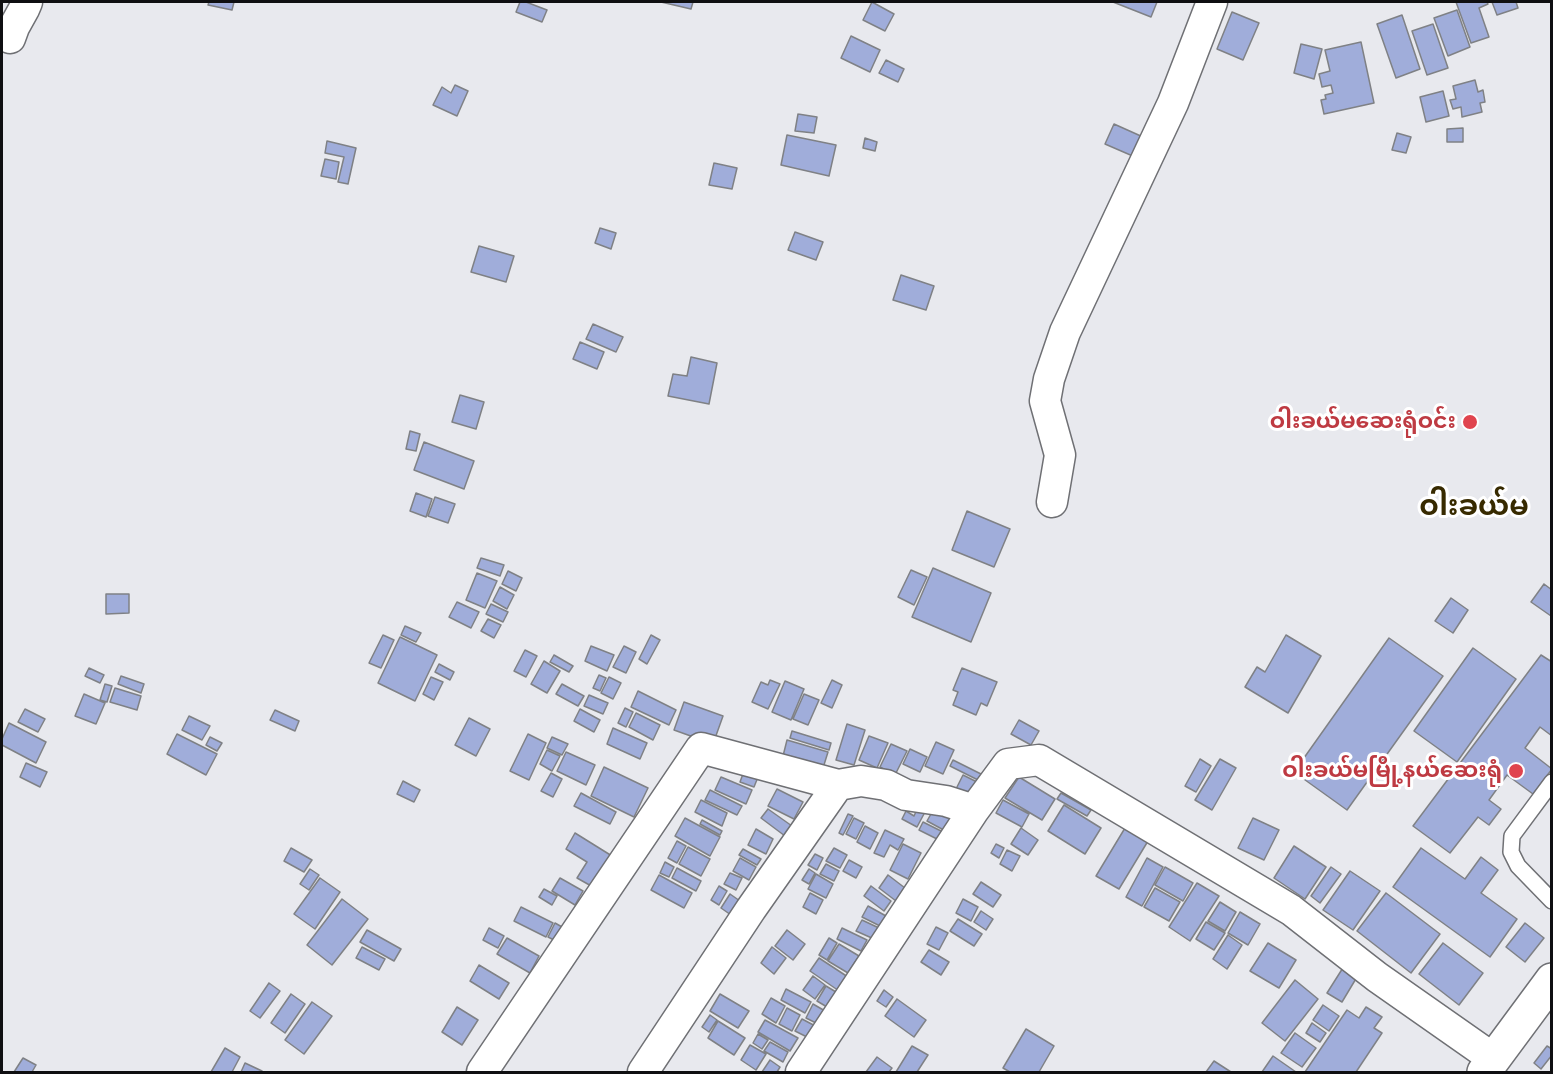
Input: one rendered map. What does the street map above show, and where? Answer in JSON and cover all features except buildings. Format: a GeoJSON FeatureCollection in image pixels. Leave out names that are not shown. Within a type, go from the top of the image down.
{"type":"FeatureCollection","features":[{"type":"Feature","properties":{"kind":"street"},"geometry":{"type":"LineString","coordinates":[[10,38],[27,2]]}},
{"type":"Feature","properties":{"kind":"street"},"geometry":{"type":"LineString","coordinates":[[1052,502],[1060,455],[1045,401],[1049,379],[1065,332],[1173,103],[1212,2]]}},
{"type":"Feature","properties":{"kind":"street"},"geometry":{"type":"LineString","coordinates":[[482,1072],[701,748],[838,785],[861,781],[886,785],[906,795],[946,801],[974,810]]}},
{"type":"Feature","properties":{"kind":"street"},"geometry":{"type":"LineString","coordinates":[[801,1072],[974,810],[1008,764],[1039,760],[1291,910],[1489,1066],[1551,980]]}},
{"type":"Feature","properties":{"kind":"street"},"geometry":{"type":"LineString","coordinates":[[643,1072],[838,785]]}},
{"type":"Feature","properties":{"kind":"lane"},"geometry":{"type":"LineString","coordinates":[[1551,782],[1512,836],[1511,852],[1518,866],[1551,901]]}},
{"type":"Feature","properties":{"kind":"place","name":"ဝါးခယ်မဆေးရုံဝင်း"},"geometry":{"type":"Point","coordinates":[1470,422]}},
{"type":"Feature","properties":{"kind":"place","name":"ဝါးခယ်မမြို့နယ်ဆေးရုံ"},"geometry":{"type":"Point","coordinates":[1516,771]}},
{"type":"Feature","properties":{"kind":"district","name":"ဝါးခယ်မ"},"geometry":{"type":"Point","coordinates":[1474,507]}}]}
